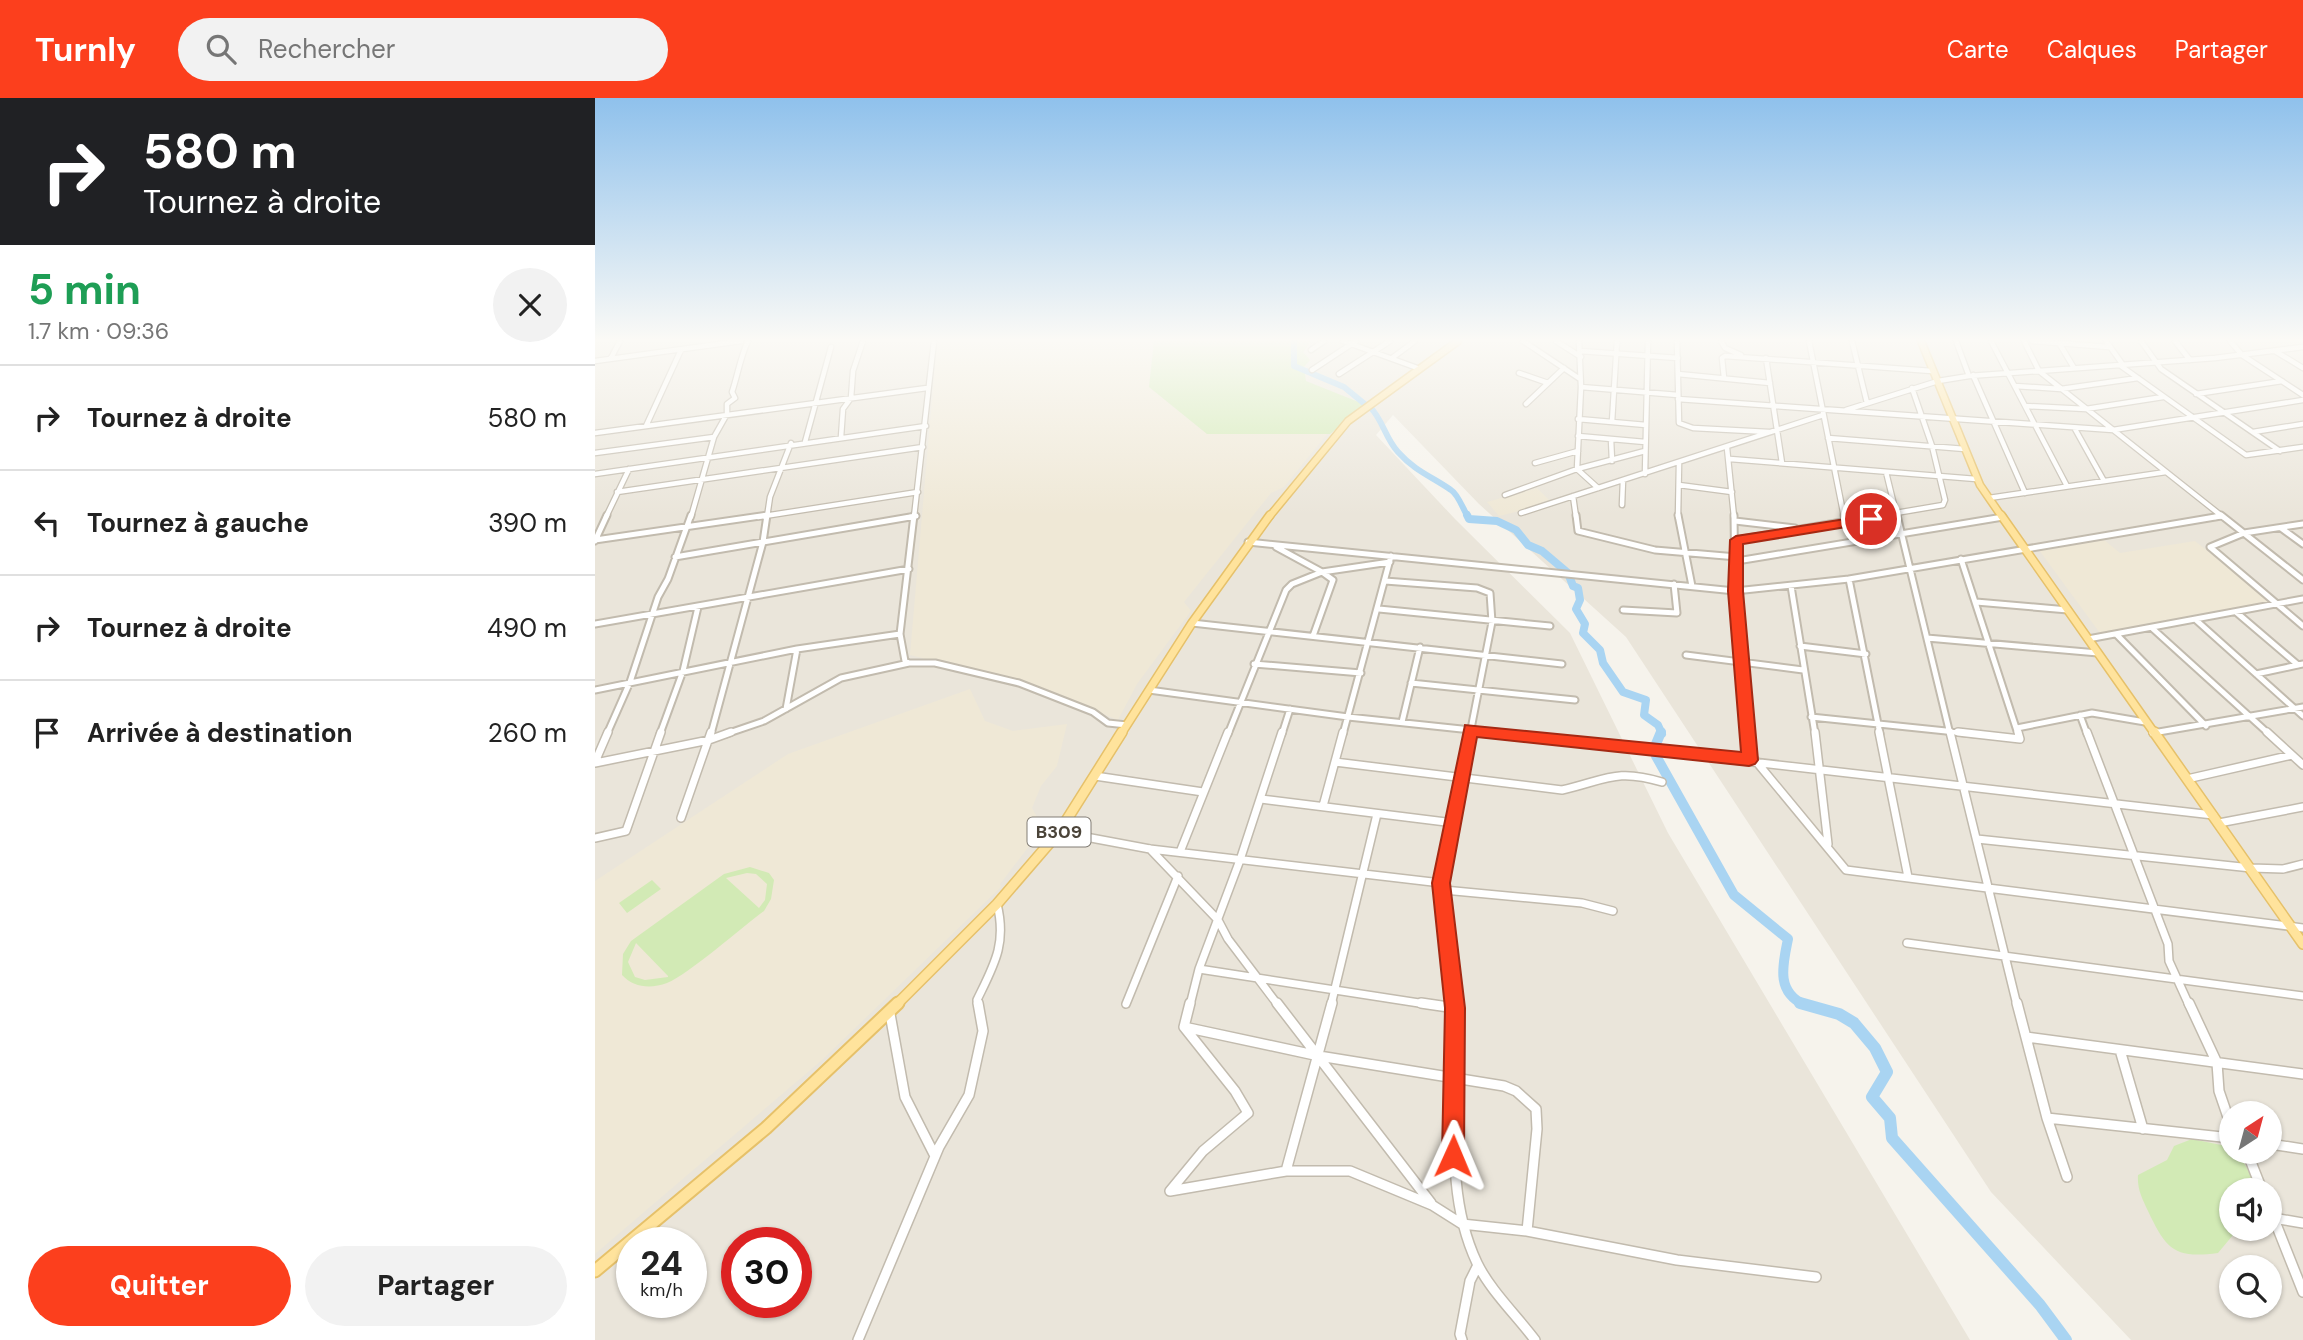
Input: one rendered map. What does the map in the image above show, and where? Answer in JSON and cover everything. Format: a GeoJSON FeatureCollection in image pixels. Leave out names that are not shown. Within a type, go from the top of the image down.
{"type":"FeatureCollection","features":[{"type":"Feature","properties":{"kind":"main road","name":"B309"},"geometry":{"type":"LineString","coordinates":[[595,1271],[766,1128],[890,1014],[997,904],[1059,832],[1192,623],[1248,542],[1348,421],[1379,399]]}},
{"type":"Feature","properties":{"kind":"main road"},"geometry":{"type":"LineString","coordinates":[[1945,399],[1976,479],[2303,944]]}},
{"type":"Feature","properties":{"kind":"street"},"geometry":{"type":"LineString","coordinates":[[646,426],[658,399]]}},
{"type":"Feature","properties":{"kind":"street"},"geometry":{"type":"LineString","coordinates":[[595,762],[630,682],[704,480],[714,437],[727,414],[727,404],[734,399]]}},
{"type":"Feature","properties":{"kind":"street"},"geometry":{"type":"LineString","coordinates":[[805,442],[819,399]]}},
{"type":"Feature","properties":{"kind":"street"},"geometry":{"type":"LineString","coordinates":[[595,433],[846,399]]}},
{"type":"Feature","properties":{"kind":"street"},"geometry":{"type":"LineString","coordinates":[[841,437],[843,409],[850,399]]}},
{"type":"Feature","properties":{"kind":"street"},"geometry":{"type":"LineString","coordinates":[[909,663],[905,661],[900,634],[916,516],[927,399]]}},
{"type":"Feature","properties":{"kind":"street"},"geometry":{"type":"LineString","coordinates":[[1526,404],[1531,399]]}},
{"type":"Feature","properties":{"kind":"street"},"geometry":{"type":"LineString","coordinates":[[1577,469],[1580,399]]}},
{"type":"Feature","properties":{"kind":"street"},"geometry":{"type":"LineString","coordinates":[[1612,422],[1614,399]]}},
{"type":"Feature","properties":{"kind":"street"},"geometry":{"type":"LineString","coordinates":[[1645,474],[1646,399]]}},
{"type":"Feature","properties":{"kind":"street"},"geometry":{"type":"LineString","coordinates":[[1678,399],[1679,423],[1684,426],[1775,432]]}},
{"type":"Feature","properties":{"kind":"street"},"geometry":{"type":"LineString","coordinates":[[1697,399],[1823,413],[1840,411],[1879,399]]}},
{"type":"Feature","properties":{"kind":"street"},"geometry":{"type":"LineString","coordinates":[[1772,399],[1775,432],[1782,463]]}},
{"type":"Feature","properties":{"kind":"street"},"geometry":{"type":"LineString","coordinates":[[1820,399],[1845,522]]}},
{"type":"Feature","properties":{"kind":"street"},"geometry":{"type":"LineString","coordinates":[[1866,399],[1867,403]]}},
{"type":"Feature","properties":{"kind":"street"},"geometry":{"type":"LineString","coordinates":[[1736,540],[1897,515],[1943,505],[1945,500],[1940,476],[1915,399]]}},
{"type":"Feature","properties":{"kind":"street"},"geometry":{"type":"LineString","coordinates":[[1983,399],[2025,493]]}},
{"type":"Feature","properties":{"kind":"street"},"geometry":{"type":"LineString","coordinates":[[2022,399],[2067,486]]}},
{"type":"Feature","properties":{"kind":"street"},"geometry":{"type":"LineString","coordinates":[[2073,399],[2303,580]]}},
{"type":"Feature","properties":{"kind":"street"},"geometry":{"type":"LineString","coordinates":[[2026,406],[2086,409],[2151,399]]}},
{"type":"Feature","properties":{"kind":"street"},"geometry":{"type":"LineString","coordinates":[[2167,399],[2246,455],[2303,447]]}},
{"type":"Feature","properties":{"kind":"street"},"geometry":{"type":"LineString","coordinates":[[2204,399],[2280,451]]}},
{"type":"Feature","properties":{"kind":"street"},"geometry":{"type":"LineString","coordinates":[[1840,411],[1920,419],[2113,430],[2303,400]]}},
{"type":"Feature","properties":{"kind":"street"},"geometry":{"type":"LineString","coordinates":[[1521,513],[1727,448],[1823,413]]}},
{"type":"Feature","properties":{"kind":"street"},"geometry":{"type":"LineString","coordinates":[[1578,419],[1646,425]]}},
{"type":"Feature","properties":{"kind":"street"},"geometry":{"type":"LineString","coordinates":[[2253,432],[2303,424]]}},
{"type":"Feature","properties":{"kind":"street"},"geometry":{"type":"LineString","coordinates":[[595,474],[791,443],[926,426]]}},
{"type":"Feature","properties":{"kind":"street"},"geometry":{"type":"LineString","coordinates":[[2075,429],[2103,481]]}},
{"type":"Feature","properties":{"kind":"street"},"geometry":{"type":"LineString","coordinates":[[1578,436],[1645,442]]}},
{"type":"Feature","properties":{"kind":"street"},"geometry":{"type":"LineString","coordinates":[[595,453],[714,437]]}},
{"type":"Feature","properties":{"kind":"street"},"geometry":{"type":"LineString","coordinates":[[1828,438],[1965,449]]}},
{"type":"Feature","properties":{"kind":"street"},"geometry":{"type":"LineString","coordinates":[[1611,439],[1612,461]]}},
{"type":"Feature","properties":{"kind":"street"},"geometry":{"type":"LineString","coordinates":[[681,818],[709,740],[762,542],[770,497],[791,443]]}},
{"type":"Feature","properties":{"kind":"street"},"geometry":{"type":"LineString","coordinates":[[617,492],[923,447]]}},
{"type":"Feature","properties":{"kind":"street"},"geometry":{"type":"LineString","coordinates":[[1727,448],[1735,521],[1735,591],[1740,662],[1752,760],[1829,846],[1846,870],[2303,928]]}},
{"type":"Feature","properties":{"kind":"street"},"geometry":{"type":"LineString","coordinates":[[1535,463],[1578,451]]}},
{"type":"Feature","properties":{"kind":"street"},"geometry":{"type":"LineString","coordinates":[[1505,495],[1577,469],[1645,452]]}},
{"type":"Feature","properties":{"kind":"street"},"geometry":{"type":"LineString","coordinates":[[1730,459],[1976,479]]}},
{"type":"Feature","properties":{"kind":"street"},"geometry":{"type":"LineString","coordinates":[[1679,463],[1678,516],[1683,553],[1692,586]]}},
{"type":"Feature","properties":{"kind":"street"},"geometry":{"type":"LineString","coordinates":[[595,541],[629,469]]}},
{"type":"Feature","properties":{"kind":"street"},"geometry":{"type":"LineString","coordinates":[[1577,469],[1598,488]]}},
{"type":"Feature","properties":{"kind":"street"},"geometry":{"type":"LineString","coordinates":[[1886,472],[1961,786],[1977,839],[2025,1037],[2047,1118],[2067,1177]]}},
{"type":"Feature","properties":{"kind":"street"},"geometry":{"type":"LineString","coordinates":[[1989,498],[2166,472]]}},
{"type":"Feature","properties":{"kind":"street"},"geometry":{"type":"LineString","coordinates":[[1622,505],[1623,481]]}},
{"type":"Feature","properties":{"kind":"street"},"geometry":{"type":"LineString","coordinates":[[1679,485],[1732,492]]}},
{"type":"Feature","properties":{"kind":"street"},"geometry":{"type":"LineString","coordinates":[[595,541],[918,492]]}},
{"type":"Feature","properties":{"kind":"street"},"geometry":{"type":"LineString","coordinates":[[1573,496],[1578,531],[1655,550],[1737,559],[2003,517]]}},
{"type":"Feature","properties":{"kind":"street"},"geometry":{"type":"LineString","coordinates":[[675,557],[916,516]]}},
{"type":"Feature","properties":{"kind":"street"},"geometry":{"type":"LineString","coordinates":[[1248,542],[1390,559],[1499,566],[1735,591],[1849,579],[2025,547],[2221,516]]}},
{"type":"Feature","properties":{"kind":"street"},"geometry":{"type":"LineString","coordinates":[[1735,521],[1807,529]]}},
{"type":"Feature","properties":{"kind":"street"},"geometry":{"type":"LineString","coordinates":[[2303,524],[2243,533],[2210,547],[2303,626]]}},
{"type":"Feature","properties":{"kind":"street"},"geometry":{"type":"LineString","coordinates":[[2281,528],[2303,544]]}},
{"type":"Feature","properties":{"kind":"street"},"geometry":{"type":"LineString","coordinates":[[1274,545],[1333,580],[1313,636]]}},
{"type":"Feature","properties":{"kind":"street"},"geometry":{"type":"LineString","coordinates":[[1180,852],[1238,703],[1288,587],[1322,572],[1390,559]]}},
{"type":"Feature","properties":{"kind":"street"},"geometry":{"type":"LineString","coordinates":[[1323,806],[1379,609],[1390,559]]}},
{"type":"Feature","properties":{"kind":"street"},"geometry":{"type":"LineString","coordinates":[[1811,717],[2020,739],[1961,559]]}},
{"type":"Feature","properties":{"kind":"street"},"geometry":{"type":"LineString","coordinates":[[595,624],[909,569]]}},
{"type":"Feature","properties":{"kind":"street"},"geometry":{"type":"LineString","coordinates":[[1849,579],[1908,877]]}},
{"type":"Feature","properties":{"kind":"street"},"geometry":{"type":"LineString","coordinates":[[1385,580],[1477,588],[1490,593],[1492,622],[1442,886],[1455,1008],[1453,1156],[1462,1224],[1478,1265],[1535,1340]]}},
{"type":"Feature","properties":{"kind":"street"},"geometry":{"type":"LineString","coordinates":[[1623,610],[1677,613],[1674,584]]}},
{"type":"Feature","properties":{"kind":"street"},"geometry":{"type":"LineString","coordinates":[[1791,586],[1821,769],[1829,846]]}},
{"type":"Feature","properties":{"kind":"street"},"geometry":{"type":"LineString","coordinates":[[2088,639],[2303,599]]}},
{"type":"Feature","properties":{"kind":"street"},"geometry":{"type":"LineString","coordinates":[[1976,602],[2068,610]]}},
{"type":"Feature","properties":{"kind":"street"},"geometry":{"type":"LineString","coordinates":[[595,838],[626,831],[683,671],[698,607]]}},
{"type":"Feature","properties":{"kind":"street"},"geometry":{"type":"LineString","coordinates":[[1379,609],[1550,626]]}},
{"type":"Feature","properties":{"kind":"street"},"geometry":{"type":"LineString","coordinates":[[2236,611],[2300,664]]}},
{"type":"Feature","properties":{"kind":"street"},"geometry":{"type":"LineString","coordinates":[[2196,620],[2303,716]]}},
{"type":"Feature","properties":{"kind":"street"},"geometry":{"type":"LineString","coordinates":[[1192,623],[1562,664]]}},
{"type":"Feature","properties":{"kind":"street"},"geometry":{"type":"LineString","coordinates":[[2152,628],[2303,765]]}},
{"type":"Feature","properties":{"kind":"street"},"geometry":{"type":"LineString","coordinates":[[595,690],[797,649],[900,634]]}},
{"type":"Feature","properties":{"kind":"street"},"geometry":{"type":"LineString","coordinates":[[2117,635],[2206,726]]}},
{"type":"Feature","properties":{"kind":"street"},"geometry":{"type":"LineString","coordinates":[[1927,638],[2098,653]]}},
{"type":"Feature","properties":{"kind":"street"},"geometry":{"type":"LineString","coordinates":[[1800,646],[1865,654]]}},
{"type":"Feature","properties":{"kind":"street"},"geometry":{"type":"LineString","coordinates":[[1402,722],[1420,648]]}},
{"type":"Feature","properties":{"kind":"street"},"geometry":{"type":"LineString","coordinates":[[786,709],[797,649]]}},
{"type":"Feature","properties":{"kind":"street"},"geometry":{"type":"LineString","coordinates":[[1686,655],[1803,670]]}},
{"type":"Feature","properties":{"kind":"street"},"geometry":{"type":"LineString","coordinates":[[595,762],[709,740],[764,721],[841,678],[909,663],[935,663],[1019,683],[1093,712],[1108,723],[1127,726]]}},
{"type":"Feature","properties":{"kind":"street"},"geometry":{"type":"LineString","coordinates":[[1254,664],[1361,673]]}},
{"type":"Feature","properties":{"kind":"street"},"geometry":{"type":"LineString","coordinates":[[2256,674],[2300,664]]}},
{"type":"Feature","properties":{"kind":"street"},"geometry":{"type":"LineString","coordinates":[[1411,683],[1480,688],[1575,700]]}},
{"type":"Feature","properties":{"kind":"street"},"geometry":{"type":"LineString","coordinates":[[1149,691],[1348,717],[1752,760],[2213,816]]}},
{"type":"Feature","properties":{"kind":"street"},"geometry":{"type":"LineString","coordinates":[[2153,733],[2206,726],[2303,707]]}},
{"type":"Feature","properties":{"kind":"street"},"geometry":{"type":"LineString","coordinates":[[1184,1027],[1199,969],[1240,860],[1290,709]]}},
{"type":"Feature","properties":{"kind":"street"},"geometry":{"type":"LineString","coordinates":[[2017,728],[2092,713],[2145,722]]}},
{"type":"Feature","properties":{"kind":"street"},"geometry":{"type":"LineString","coordinates":[[2080,715],[2117,804],[2168,944],[2169,961],[2217,1063],[2221,1076],[2219,1091],[2222,1101]]}},
{"type":"Feature","properties":{"kind":"street"},"geometry":{"type":"LineString","coordinates":[[2187,779],[2293,755]]}},
{"type":"Feature","properties":{"kind":"street"},"geometry":{"type":"LineString","coordinates":[[1335,762],[1562,790],[1599,782],[1609,775],[1636,774],[1662,782]]}},
{"type":"Feature","properties":{"kind":"street"},"geometry":{"type":"LineString","coordinates":[[1095,776],[1203,792]]}},
{"type":"Feature","properties":{"kind":"street"},"geometry":{"type":"LineString","coordinates":[[1261,799],[1454,823]]}},
{"type":"Feature","properties":{"kind":"street"},"geometry":{"type":"LineString","coordinates":[[2219,823],[2303,807]]}},
{"type":"Feature","properties":{"kind":"street"},"geometry":{"type":"LineString","coordinates":[[1286,1171],[1319,1056],[1377,814]]}},
{"type":"Feature","properties":{"kind":"street"},"geometry":{"type":"LineString","coordinates":[[1059,832],[1150,849],[1582,903],[1613,911]]}},
{"type":"Feature","properties":{"kind":"street"},"geometry":{"type":"LineString","coordinates":[[1977,839],[2251,869],[2283,869],[2303,864]]}},
{"type":"Feature","properties":{"kind":"street"},"geometry":{"type":"LineString","coordinates":[[1150,849],[1219,920],[1228,939],[1432,1205]]}},
{"type":"Feature","properties":{"kind":"street"},"geometry":{"type":"LineString","coordinates":[[1126,1004],[1178,876]]}},
{"type":"Feature","properties":{"kind":"street"},"geometry":{"type":"LineString","coordinates":[[858,1340],[935,1156],[969,1095],[981,1052],[983,1021],[977,1000],[1000,953],[1002,927],[997,904]]}},
{"type":"Feature","properties":{"kind":"street"},"geometry":{"type":"LineString","coordinates":[[1907,943],[2303,996]]}},
{"type":"Feature","properties":{"kind":"street"},"geometry":{"type":"LineString","coordinates":[[1199,969],[1334,987],[1455,1008]]}},
{"type":"Feature","properties":{"kind":"street"},"geometry":{"type":"LineString","coordinates":[[890,1014],[905,1097],[935,1156]]}},
{"type":"Feature","properties":{"kind":"street"},"geometry":{"type":"LineString","coordinates":[[1184,1027],[1319,1056],[1454,1075],[1516,1091],[1536,1109],[1537,1129],[1527,1231]]}},
{"type":"Feature","properties":{"kind":"street"},"geometry":{"type":"LineString","coordinates":[[1184,1027],[1235,1091],[1248,1113],[1203,1151],[1170,1191],[1286,1171],[1350,1171],[1432,1205],[1462,1224],[1527,1231],[1677,1260],[1816,1277]]}},
{"type":"Feature","properties":{"kind":"street"},"geometry":{"type":"LineString","coordinates":[[2025,1037],[2303,1074]]}},
{"type":"Feature","properties":{"kind":"street"},"geometry":{"type":"LineString","coordinates":[[2120,1050],[2143,1129]]}},
{"type":"Feature","properties":{"kind":"street"},"geometry":{"type":"LineString","coordinates":[[2047,1118],[2219,1137]]}},
{"type":"Feature","properties":{"kind":"street"},"geometry":{"type":"LineString","coordinates":[[2282,1146],[2303,1149]]}},
{"type":"Feature","properties":{"kind":"street"},"geometry":{"type":"LineString","coordinates":[[2282,1216],[2303,1223]]}},
{"type":"Feature","properties":{"kind":"street"},"geometry":{"type":"LineString","coordinates":[[2282,1238],[2303,1292]]}},
{"type":"Feature","properties":{"kind":"street"},"geometry":{"type":"LineString","coordinates":[[1462,1340],[1460,1334],[1470,1281],[1478,1265]]}},
{"type":"Feature","properties":{"kind":"shaded area"},"geometry":{"type":"Polygon","coordinates":[[[595,399],[2303,399],[2303,1340],[2131,1340],[1991,1192],[1626,637],[1479,504],[1393,415],[1376,435],[1455,519],[1570,633],[1668,833],[1970,1340],[595,1340],[595,399]]]}},
{"type":"Feature","properties":{"kind":"shaded area"},"geometry":{"type":"Polygon","coordinates":[[[932,399],[1164,399],[1207,434],[1327,434],[1284,487],[1271,493],[1184,602],[1191,611],[1137,684],[1118,720],[1029,684],[910,655],[932,399]]]}},
{"type":"Feature","properties":{"kind":"shaded area"},"geometry":{"type":"Polygon","coordinates":[[[1537,488],[1552,503],[1499,516],[1487,502],[1537,488]]]}},
{"type":"Feature","properties":{"kind":"shaded area"},"geometry":{"type":"Polygon","coordinates":[[[2103,539],[2120,553],[2195,541],[2270,602],[2100,633],[2039,550],[2103,539]]]}},
{"type":"Feature","properties":{"kind":"shaded area"},"geometry":{"type":"Polygon","coordinates":[[[970,689],[985,721],[1013,731],[1067,724],[1057,766],[1041,786],[1032,808],[1043,828],[1000,884],[1001,887],[822,1060],[627,1227],[616,1227],[616,1236],[595,1254],[595,881],[788,754],[970,689]]]}},
{"type":"Feature","properties":{"kind":"green space"},"geometry":{"type":"Polygon","coordinates":[[[1164,399],[1351,399],[1366,405],[1330,434],[1207,434],[1164,399]]]}},
{"type":"Feature","properties":{"kind":"green space"},"geometry":{"type":"Polygon","coordinates":[[[750,867],[769,873],[774,880],[771,899],[764,911],[702,960],[667,983],[643,986],[632,983],[622,975],[623,954],[631,941],[724,874],[750,867]],[[747,873],[726,878],[759,908],[765,900],[767,884],[756,874],[747,873]],[[636,943],[628,962],[635,977],[645,980],[668,977],[668,976],[636,943]]]}},
{"type":"Feature","properties":{"kind":"green space"},"geometry":{"type":"Polygon","coordinates":[[[652,880],[661,889],[627,913],[619,903],[652,880]]]}},
{"type":"Feature","properties":{"kind":"green space"},"geometry":{"type":"Polygon","coordinates":[[[2192,1139],[2219,1145],[2219,1164],[2245,1164],[2252,1178],[2219,1178],[2219,1241],[2228,1241],[2218,1253],[2191,1254],[2181,1252],[2166,1243],[2142,1198],[2138,1175],[2167,1160],[2174,1146],[2192,1139]]]}},
{"type":"Feature","properties":{"kind":"waterway"},"geometry":{"type":"LineString","coordinates":[[1359,399],[1366,405]]}},
{"type":"Feature","properties":{"kind":"waterway"},"geometry":{"type":"LineString","coordinates":[[1370,407],[1398,452],[1417,469],[1454,492],[1468,517]]}},
{"type":"Feature","properties":{"kind":"waterway"},"geometry":{"type":"LineString","coordinates":[[1468,517],[1497,521],[1516,530],[1528,545],[1542,551],[1568,573],[1573,586],[1578,588],[1580,600],[1576,609],[1585,624],[1583,633],[1600,650],[1603,663],[1623,692],[1646,700],[1644,715],[1658,725],[1662,734]]}},
{"type":"Feature","properties":{"kind":"waterway"},"geometry":{"type":"LineString","coordinates":[[1656,744],[1661,732]]}},
{"type":"Feature","properties":{"kind":"waterway"},"geometry":{"type":"LineString","coordinates":[[1656,756],[1734,895],[1788,939],[1783,967],[1785,985],[1789,993],[1803,1004]]}},
{"type":"Feature","properties":{"kind":"waterway"},"geometry":{"type":"LineString","coordinates":[[1803,1004],[1839,1014],[1854,1023],[1875,1048],[1887,1072],[1872,1097],[1890,1118],[1892,1138],[2040,1305],[2066,1340]]}},
{"type":"Feature","properties":{"kind":"route"},"geometry":{"type":"LineString","coordinates":[[1453,1156],[1455,1008],[1444,890],[1441,883],[1471,730],[1749,760],[1735,591],[1736,540],[1871,519]]}}]}
